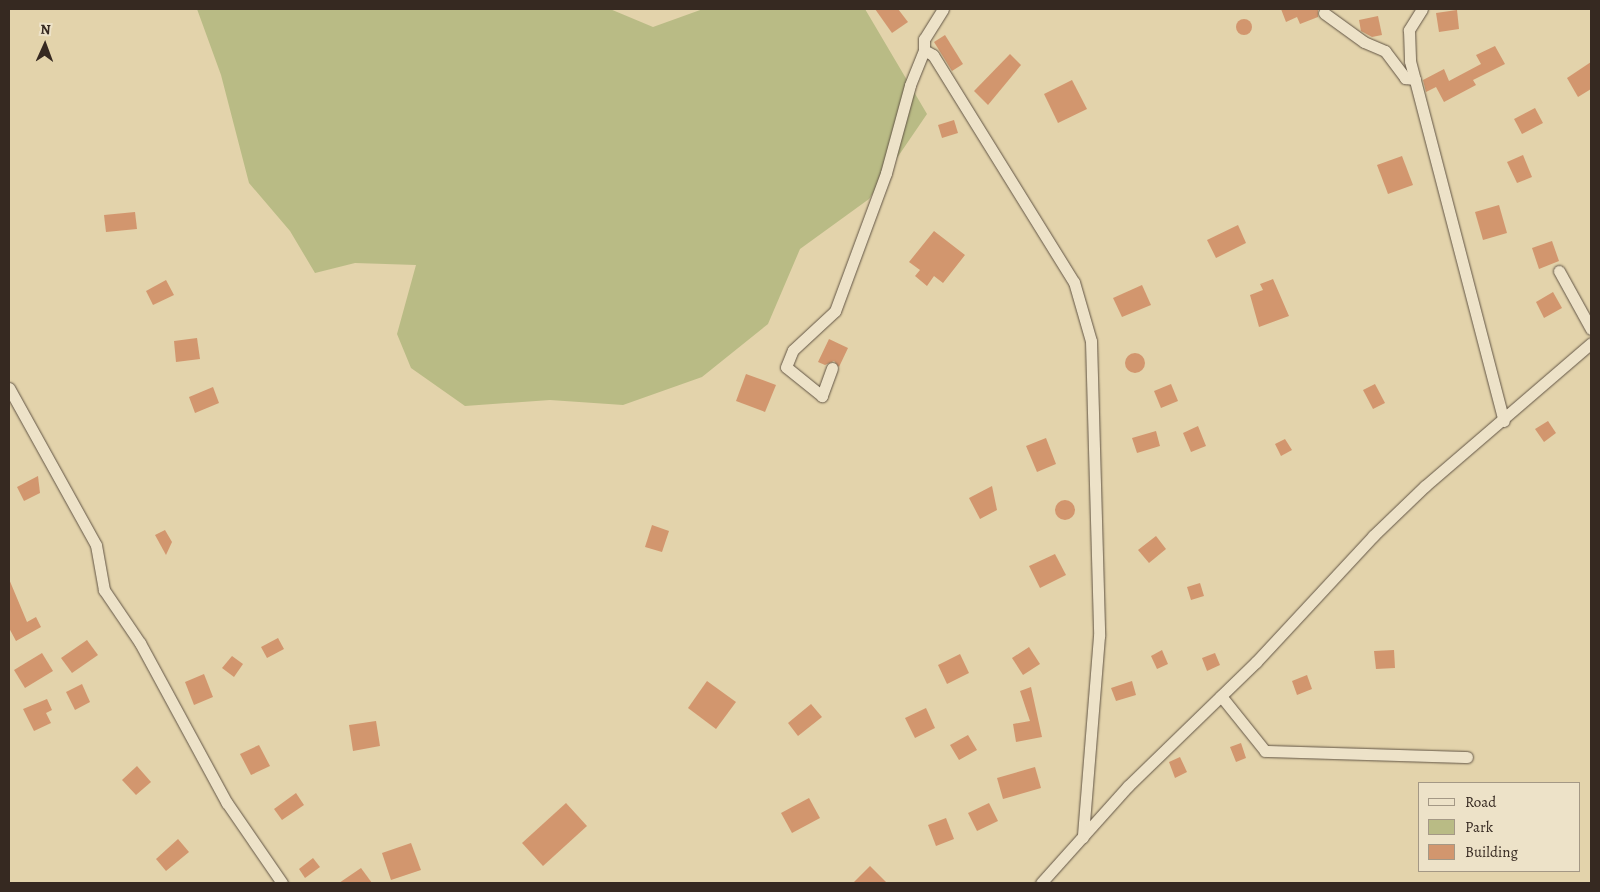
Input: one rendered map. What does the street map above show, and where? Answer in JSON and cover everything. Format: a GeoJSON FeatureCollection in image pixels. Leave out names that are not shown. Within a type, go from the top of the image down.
{"type":"FeatureCollection","features":[{"type":"Feature","properties":{"kind":"street"},"geometry":{"type":"LineString","coordinates":[[832,368],[822,396],[786,367],[792,350],[835,311],[886,173],[910,85],[924,50],[924,39],[943,9]]}},
{"type":"Feature","properties":{"kind":"street"},"geometry":{"type":"LineString","coordinates":[[1422,9],[1409,30],[1415,79],[1504,421]]}},
{"type":"Feature","properties":{"kind":"street"},"geometry":{"type":"LineString","coordinates":[[1324,13],[1364,42],[1385,52],[1405,78],[1415,79]]}},
{"type":"Feature","properties":{"kind":"street"},"geometry":{"type":"LineString","coordinates":[[924,50],[933,55],[1074,282],[1092,341],[1099,636],[1083,837]]}},
{"type":"Feature","properties":{"kind":"street"},"geometry":{"type":"LineString","coordinates":[[1559,271],[1591,330]]}},
{"type":"Feature","properties":{"kind":"street"},"geometry":{"type":"LineString","coordinates":[[1041,883],[1128,786],[1221,696],[1418,492],[1504,421],[1591,343]]}},
{"type":"Feature","properties":{"kind":"street"},"geometry":{"type":"LineString","coordinates":[[9,388],[96,545],[104,590],[140,643],[227,803],[282,883]]}},
{"type":"Feature","properties":{"kind":"street"},"geometry":{"type":"LineString","coordinates":[[1221,696],[1265,751],[1467,757]]}},
{"type":"Feature","properties":{"kind":"green space"},"geometry":{"type":"Polygon","coordinates":[[[197,9],[610,9],[653,27],[703,9],[865,9],[927,114],[869,199],[800,249],[768,324],[702,377],[623,405],[550,400],[465,406],[411,368],[397,334],[416,265],[355,263],[315,273],[290,231],[249,183],[221,75],[197,9]]]}},
{"type":"Feature","properties":{"kind":"building"},"geometry":{"type":"Polygon","coordinates":[[[875,9],[898,9],[908,22],[892,33],[875,9]]]}},
{"type":"Feature","properties":{"kind":"building"},"geometry":{"type":"Polygon","coordinates":[[[1281,9],[1318,9],[1318,17],[1300,24],[1297,17],[1286,22],[1281,9]]]}},
{"type":"Feature","properties":{"kind":"building"},"geometry":{"type":"Polygon","coordinates":[[[1457,10],[1459,29],[1439,32],[1436,13],[1457,10]]]}},
{"type":"Feature","properties":{"kind":"building"},"geometry":{"type":"Polygon","coordinates":[[[1378,16],[1382,35],[1372,37],[1361,31],[1359,20],[1378,16]]]}},
{"type":"Feature","properties":{"kind":"building"},"geometry":{"type":"Polygon","coordinates":[[[1244,19],[1250,21],[1252,27],[1250,33],[1244,35],[1238,33],[1236,27],[1238,21],[1244,19]]]}},
{"type":"Feature","properties":{"kind":"building"},"geometry":{"type":"Polygon","coordinates":[[[945,35],[963,64],[952,71],[934,42],[945,35]]]}},
{"type":"Feature","properties":{"kind":"building"},"geometry":{"type":"Polygon","coordinates":[[[1495,46],[1505,64],[1473,80],[1476,85],[1444,102],[1436,87],[1426,92],[1423,80],[1444,69],[1449,81],[1481,64],[1476,55],[1495,46]]]}},
{"type":"Feature","properties":{"kind":"building"},"geometry":{"type":"Polygon","coordinates":[[[1010,54],[1021,65],[988,105],[974,91],[1010,54]]]}},
{"type":"Feature","properties":{"kind":"building"},"geometry":{"type":"Polygon","coordinates":[[[1591,62],[1591,89],[1578,97],[1567,78],[1591,62]]]}},
{"type":"Feature","properties":{"kind":"building"},"geometry":{"type":"Polygon","coordinates":[[[1072,80],[1087,109],[1058,123],[1044,94],[1072,80]]]}},
{"type":"Feature","properties":{"kind":"building"},"geometry":{"type":"Polygon","coordinates":[[[1535,108],[1543,123],[1522,134],[1514,119],[1535,108]]]}},
{"type":"Feature","properties":{"kind":"building"},"geometry":{"type":"Polygon","coordinates":[[[954,120],[958,133],[942,138],[938,125],[954,120]]]}},
{"type":"Feature","properties":{"kind":"building"},"geometry":{"type":"Polygon","coordinates":[[[1523,155],[1532,177],[1517,183],[1507,162],[1523,155]]]}},
{"type":"Feature","properties":{"kind":"building"},"geometry":{"type":"Polygon","coordinates":[[[1402,156],[1413,185],[1388,194],[1377,165],[1402,156]]]}},
{"type":"Feature","properties":{"kind":"building"},"geometry":{"type":"Polygon","coordinates":[[[1499,205],[1507,233],[1483,240],[1475,212],[1499,205]]]}},
{"type":"Feature","properties":{"kind":"building"},"geometry":{"type":"Polygon","coordinates":[[[135,212],[137,229],[106,232],[104,215],[135,212]]]}},
{"type":"Feature","properties":{"kind":"building"},"geometry":{"type":"Polygon","coordinates":[[[1238,225],[1246,243],[1216,258],[1207,240],[1238,225]]]}},
{"type":"Feature","properties":{"kind":"building"},"geometry":{"type":"Polygon","coordinates":[[[934,231],[965,255],[943,283],[934,276],[927,286],[915,276],[920,270],[909,262],[934,231]]]}},
{"type":"Feature","properties":{"kind":"building"},"geometry":{"type":"Polygon","coordinates":[[[1552,241],[1559,261],[1539,269],[1532,248],[1552,241]]]}},
{"type":"Feature","properties":{"kind":"building"},"geometry":{"type":"Polygon","coordinates":[[[1273,279],[1289,316],[1259,327],[1250,295],[1263,290],[1260,284],[1273,279]]]}},
{"type":"Feature","properties":{"kind":"building"},"geometry":{"type":"Polygon","coordinates":[[[166,280],[174,295],[153,305],[146,291],[166,280]]]}},
{"type":"Feature","properties":{"kind":"building"},"geometry":{"type":"Polygon","coordinates":[[[1142,285],[1151,305],[1122,317],[1113,298],[1142,285]]]}},
{"type":"Feature","properties":{"kind":"building"},"geometry":{"type":"Polygon","coordinates":[[[1553,292],[1562,308],[1544,318],[1536,302],[1553,292]]]}},
{"type":"Feature","properties":{"kind":"building"},"geometry":{"type":"Polygon","coordinates":[[[197,338],[200,359],[176,362],[174,341],[197,338]]]}},
{"type":"Feature","properties":{"kind":"building"},"geometry":{"type":"Polygon","coordinates":[[[829,339],[848,348],[839,367],[834,361],[825,365],[818,362],[829,339]]]}},
{"type":"Feature","properties":{"kind":"building"},"geometry":{"type":"Polygon","coordinates":[[[1135,353],[1142,356],[1145,363],[1142,370],[1135,373],[1128,370],[1125,363],[1128,356],[1135,353]]]}},
{"type":"Feature","properties":{"kind":"building"},"geometry":{"type":"Polygon","coordinates":[[[746,374],[776,385],[765,412],[736,401],[746,374]]]}},
{"type":"Feature","properties":{"kind":"building"},"geometry":{"type":"Polygon","coordinates":[[[1171,384],[1178,401],[1161,408],[1154,391],[1171,384]]]}},
{"type":"Feature","properties":{"kind":"building"},"geometry":{"type":"Polygon","coordinates":[[[1375,384],[1385,403],[1373,409],[1363,390],[1375,384]]]}},
{"type":"Feature","properties":{"kind":"building"},"geometry":{"type":"Polygon","coordinates":[[[213,387],[219,403],[195,413],[189,397],[213,387]]]}},
{"type":"Feature","properties":{"kind":"building"},"geometry":{"type":"Polygon","coordinates":[[[1548,421],[1556,433],[1544,442],[1535,429],[1548,421]]]}},
{"type":"Feature","properties":{"kind":"building"},"geometry":{"type":"Polygon","coordinates":[[[1198,426],[1206,446],[1191,452],[1183,433],[1198,426]]]}},
{"type":"Feature","properties":{"kind":"building"},"geometry":{"type":"Polygon","coordinates":[[[1156,431],[1160,446],[1137,453],[1132,438],[1156,431]]]}},
{"type":"Feature","properties":{"kind":"building"},"geometry":{"type":"Polygon","coordinates":[[[1046,438],[1056,464],[1037,472],[1026,446],[1046,438]]]}},
{"type":"Feature","properties":{"kind":"building"},"geometry":{"type":"Polygon","coordinates":[[[1285,439],[1292,450],[1281,456],[1275,444],[1285,439]]]}},
{"type":"Feature","properties":{"kind":"building"},"geometry":{"type":"Polygon","coordinates":[[[38,476],[40,493],[24,501],[17,487],[38,476]]]}},
{"type":"Feature","properties":{"kind":"building"},"geometry":{"type":"Polygon","coordinates":[[[992,486],[997,510],[980,519],[969,498],[992,486]]]}},
{"type":"Feature","properties":{"kind":"building"},"geometry":{"type":"Polygon","coordinates":[[[1065,500],[1072,503],[1075,510],[1072,517],[1065,520],[1058,517],[1055,510],[1058,503],[1065,500]]]}},
{"type":"Feature","properties":{"kind":"building"},"geometry":{"type":"Polygon","coordinates":[[[652,525],[669,531],[662,552],[645,547],[652,525]]]}},
{"type":"Feature","properties":{"kind":"building"},"geometry":{"type":"Polygon","coordinates":[[[165,530],[172,542],[166,555],[155,535],[165,530]]]}},
{"type":"Feature","properties":{"kind":"building"},"geometry":{"type":"Polygon","coordinates":[[[1156,536],[1166,549],[1149,563],[1138,550],[1156,536]]]}},
{"type":"Feature","properties":{"kind":"building"},"geometry":{"type":"Polygon","coordinates":[[[1055,554],[1066,575],[1040,588],[1029,566],[1055,554]]]}},
{"type":"Feature","properties":{"kind":"building"},"geometry":{"type":"Polygon","coordinates":[[[9,579],[27,622],[36,617],[41,627],[16,641],[9,628],[9,579]]]}},
{"type":"Feature","properties":{"kind":"building"},"geometry":{"type":"Polygon","coordinates":[[[1200,583],[1204,596],[1191,600],[1187,587],[1200,583]]]}},
{"type":"Feature","properties":{"kind":"building"},"geometry":{"type":"Polygon","coordinates":[[[278,638],[284,649],[267,658],[261,647],[278,638]]]}},
{"type":"Feature","properties":{"kind":"building"},"geometry":{"type":"Polygon","coordinates":[[[87,640],[98,655],[72,673],[61,658],[87,640]]]}},
{"type":"Feature","properties":{"kind":"building"},"geometry":{"type":"Polygon","coordinates":[[[1029,647],[1040,664],[1023,675],[1012,658],[1029,647]]]}},
{"type":"Feature","properties":{"kind":"building"},"geometry":{"type":"Polygon","coordinates":[[[1162,650],[1168,664],[1157,669],[1151,656],[1162,650]]]}},
{"type":"Feature","properties":{"kind":"building"},"geometry":{"type":"Polygon","coordinates":[[[1394,650],[1395,668],[1376,669],[1374,651],[1394,650]]]}},
{"type":"Feature","properties":{"kind":"building"},"geometry":{"type":"Polygon","coordinates":[[[42,653],[53,671],[25,688],[14,670],[42,653]]]}},
{"type":"Feature","properties":{"kind":"building"},"geometry":{"type":"Polygon","coordinates":[[[1215,653],[1220,665],[1207,671],[1202,658],[1215,653]]]}},
{"type":"Feature","properties":{"kind":"building"},"geometry":{"type":"Polygon","coordinates":[[[960,654],[969,673],[947,684],[938,665],[960,654]]]}},
{"type":"Feature","properties":{"kind":"building"},"geometry":{"type":"Polygon","coordinates":[[[232,656],[243,664],[234,677],[222,668],[232,656]]]}},
{"type":"Feature","properties":{"kind":"building"},"geometry":{"type":"Polygon","coordinates":[[[204,674],[213,697],[194,705],[185,682],[204,674]]]}},
{"type":"Feature","properties":{"kind":"building"},"geometry":{"type":"Polygon","coordinates":[[[1307,675],[1312,689],[1297,695],[1292,681],[1307,675]]]}},
{"type":"Feature","properties":{"kind":"building"},"geometry":{"type":"Polygon","coordinates":[[[707,681],[736,702],[716,729],[688,708],[707,681]]]}},
{"type":"Feature","properties":{"kind":"building"},"geometry":{"type":"Polygon","coordinates":[[[1132,681],[1136,695],[1116,701],[1111,688],[1132,681]]]}},
{"type":"Feature","properties":{"kind":"building"},"geometry":{"type":"Polygon","coordinates":[[[82,684],[90,702],[75,710],[66,692],[82,684]]]}},
{"type":"Feature","properties":{"kind":"building"},"geometry":{"type":"Polygon","coordinates":[[[1031,687],[1042,737],[1016,742],[1013,724],[1030,721],[1020,691],[1031,687]]]}},
{"type":"Feature","properties":{"kind":"building"},"geometry":{"type":"Polygon","coordinates":[[[47,699],[52,710],[46,713],[51,723],[34,731],[23,709],[47,699]]]}},
{"type":"Feature","properties":{"kind":"building"},"geometry":{"type":"Polygon","coordinates":[[[811,704],[822,717],[798,736],[788,723],[811,704]]]}},
{"type":"Feature","properties":{"kind":"building"},"geometry":{"type":"Polygon","coordinates":[[[926,708],[935,728],[915,738],[905,718],[926,708]]]}},
{"type":"Feature","properties":{"kind":"building"},"geometry":{"type":"Polygon","coordinates":[[[376,721],[380,746],[353,751],[349,725],[376,721]]]}},
{"type":"Feature","properties":{"kind":"building"},"geometry":{"type":"Polygon","coordinates":[[[968,735],[977,750],[959,760],[950,745],[968,735]]]}},
{"type":"Feature","properties":{"kind":"building"},"geometry":{"type":"Polygon","coordinates":[[[1241,743],[1246,758],[1236,762],[1230,747],[1241,743]]]}},
{"type":"Feature","properties":{"kind":"building"},"geometry":{"type":"Polygon","coordinates":[[[259,745],[270,766],[251,775],[240,754],[259,745]]]}},
{"type":"Feature","properties":{"kind":"building"},"geometry":{"type":"Polygon","coordinates":[[[1180,757],[1187,772],[1175,778],[1169,762],[1180,757]]]}},
{"type":"Feature","properties":{"kind":"building"},"geometry":{"type":"Polygon","coordinates":[[[137,766],[151,782],[136,795],[122,780],[137,766]]]}},
{"type":"Feature","properties":{"kind":"building"},"geometry":{"type":"Polygon","coordinates":[[[1035,767],[1041,788],[1003,799],[997,778],[1035,767]]]}},
{"type":"Feature","properties":{"kind":"building"},"geometry":{"type":"Polygon","coordinates":[[[296,793],[304,805],[282,820],[274,809],[296,793]]]}},
{"type":"Feature","properties":{"kind":"building"},"geometry":{"type":"Polygon","coordinates":[[[809,798],[820,818],[792,833],[781,813],[809,798]]]}},
{"type":"Feature","properties":{"kind":"building"},"geometry":{"type":"Polygon","coordinates":[[[566,803],[587,826],[543,866],[522,843],[566,803]]]}},
{"type":"Feature","properties":{"kind":"building"},"geometry":{"type":"Polygon","coordinates":[[[989,803],[998,821],[977,831],[968,813],[989,803]]]}},
{"type":"Feature","properties":{"kind":"building"},"geometry":{"type":"Polygon","coordinates":[[[946,818],[954,839],[936,846],[928,825],[946,818]]]}},
{"type":"Feature","properties":{"kind":"building"},"geometry":{"type":"Polygon","coordinates":[[[178,839],[189,852],[166,871],[156,859],[178,839]]]}},
{"type":"Feature","properties":{"kind":"building"},"geometry":{"type":"Polygon","coordinates":[[[411,843],[421,870],[391,880],[382,853],[411,843]]]}},
{"type":"Feature","properties":{"kind":"building"},"geometry":{"type":"Polygon","coordinates":[[[313,858],[320,867],[305,878],[299,869],[313,858]]]}},
{"type":"Feature","properties":{"kind":"building"},"geometry":{"type":"Polygon","coordinates":[[[870,866],[887,883],[853,883],[870,866]]]}},
{"type":"Feature","properties":{"kind":"building"},"geometry":{"type":"Polygon","coordinates":[[[361,868],[372,883],[339,883],[361,868]]]}}]}
